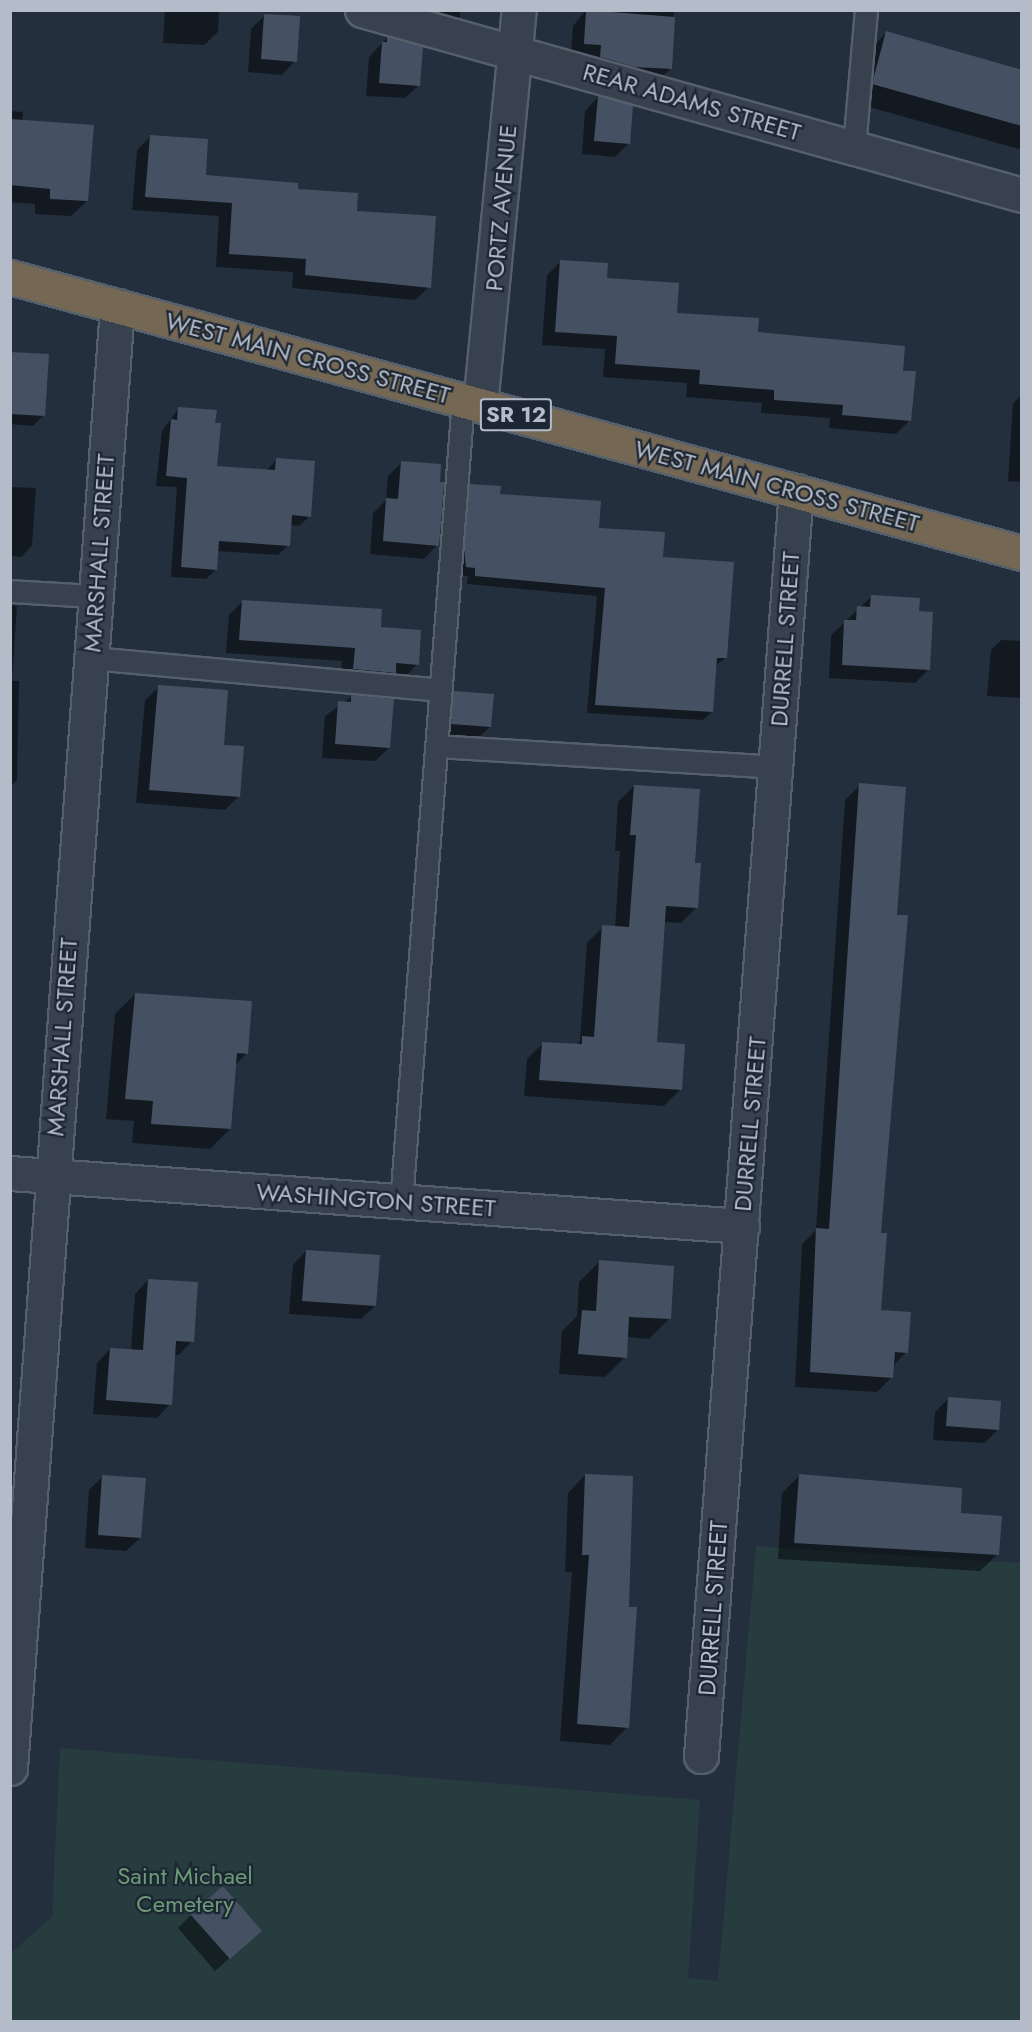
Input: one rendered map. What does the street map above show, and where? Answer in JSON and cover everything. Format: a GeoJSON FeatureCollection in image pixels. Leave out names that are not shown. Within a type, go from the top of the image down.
{"type":"FeatureCollection","features":[{"type":"Feature","properties":{"kind":"highway","name":"WEST MAIN CROSS STREET"},"geometry":{"type":"LineString","coordinates":[[10,277],[1022,553]]}},
{"type":"Feature","properties":{"kind":"street","name":"REAR ADAMS STREET"},"geometry":{"type":"LineString","coordinates":[[362,10],[1022,195]]}},
{"type":"Feature","properties":{"kind":"street","name":"PORTZ AVENUE"},"geometry":{"type":"LineString","coordinates":[[471,403],[519,10]]}},
{"type":"Feature","properties":{"kind":"street","name":"MARSHALL STREET"},"geometry":{"type":"LineString","coordinates":[[10,1768],[117,306]]}},
{"type":"Feature","properties":{"kind":"street","name":"DURRELL STREET"},"geometry":{"type":"LineString","coordinates":[[701,1756],[796,491]]}},
{"type":"Feature","properties":{"kind":"street","name":"WASHINGTON STREET"},"geometry":{"type":"LineString","coordinates":[[10,1173],[742,1226]]}},
{"type":"Feature","properties":{"kind":"lane"},"geometry":{"type":"LineString","coordinates":[[854,147],[866,10]]}},
{"type":"Feature","properties":{"kind":"lane"},"geometry":{"type":"LineString","coordinates":[[401,1202],[440,690],[471,403]]}},
{"type":"Feature","properties":{"kind":"lane"},"geometry":{"type":"LineString","coordinates":[[10,591],[95,596]]}},
{"type":"Feature","properties":{"kind":"lane"},"geometry":{"type":"LineString","coordinates":[[91,658],[440,690]]}},
{"type":"Feature","properties":{"kind":"lane"},"geometry":{"type":"LineString","coordinates":[[436,746],[776,767]]}},
{"type":"Feature","properties":{"kind":"green space","name":"Saint Michael Cemetery"},"geometry":{"type":"Polygon","coordinates":[[[756,1546],[1021,1563],[1021,2021],[11,2021],[10,1954],[52,1917],[60,1748],[700,1800],[688,1978],[718,1981],[756,1546]]]}},
{"type":"Feature","properties":{"kind":"building"},"geometry":{"type":"Polygon","coordinates":[[[586,10],[675,17],[672,69],[635,67],[600,57],[601,45],[584,44],[586,10]]]}},
{"type":"Feature","properties":{"kind":"building"},"geometry":{"type":"Polygon","coordinates":[[[264,14],[300,16],[297,62],[261,59],[264,14]]]}},
{"type":"Feature","properties":{"kind":"building"},"geometry":{"type":"Polygon","coordinates":[[[886,31],[1022,70],[1022,126],[872,84],[886,31]]]}},
{"type":"Feature","properties":{"kind":"building"},"geometry":{"type":"Polygon","coordinates":[[[387,36],[423,47],[420,86],[379,83],[382,42],[387,42],[387,36]]]}},
{"type":"Feature","properties":{"kind":"building"},"geometry":{"type":"Polygon","coordinates":[[[598,96],[633,105],[630,144],[594,141],[598,96]]]}},
{"type":"Feature","properties":{"kind":"building"},"geometry":{"type":"Polygon","coordinates":[[[10,119],[94,125],[88,201],[50,199],[50,189],[10,185],[10,119]]]}},
{"type":"Feature","properties":{"kind":"building"},"geometry":{"type":"Polygon","coordinates":[[[150,135],[208,139],[206,175],[298,183],[298,189],[358,193],[357,211],[436,216],[431,288],[305,275],[306,259],[229,254],[232,203],[145,197],[150,135]]]}},
{"type":"Feature","properties":{"kind":"building"},"geometry":{"type":"Polygon","coordinates":[[[560,260],[608,263],[607,278],[679,283],[677,313],[759,318],[758,332],[905,346],[903,371],[916,371],[911,421],[842,415],[843,405],[774,400],[774,390],[699,384],[700,370],[615,364],[617,336],[555,332],[560,260]]]}},
{"type":"Feature","properties":{"kind":"building"},"geometry":{"type":"Polygon","coordinates":[[[10,352],[49,354],[45,416],[10,414],[10,352]]]}},
{"type":"Feature","properties":{"kind":"building"},"geometry":{"type":"Polygon","coordinates":[[[178,407],[217,410],[215,423],[221,423],[217,466],[275,470],[276,458],[315,461],[311,517],[292,515],[290,546],[219,541],[217,570],[181,567],[187,478],[166,476],[171,419],[177,420],[178,407]]]}},
{"type":"Feature","properties":{"kind":"building"},"geometry":{"type":"Polygon","coordinates":[[[401,461],[441,464],[440,482],[444,482],[439,546],[383,541],[386,498],[398,499],[401,461]]]}},
{"type":"Feature","properties":{"kind":"building"},"geometry":{"type":"Polygon","coordinates":[[[469,484],[501,486],[500,494],[601,501],[599,528],[665,532],[663,557],[734,562],[727,658],[717,658],[713,712],[595,705],[605,588],[475,576],[475,568],[466,567],[464,548],[469,484]]]}},
{"type":"Feature","properties":{"kind":"building"},"geometry":{"type":"Polygon","coordinates":[[[871,595],[920,598],[919,611],[933,612],[930,670],[842,665],[844,620],[856,620],[857,606],[870,607],[871,595]]]}},
{"type":"Feature","properties":{"kind":"building"},"geometry":{"type":"Polygon","coordinates":[[[242,600],[382,609],[381,627],[421,630],[419,665],[396,663],[396,673],[353,669],[355,648],[239,640],[242,600]]]}},
{"type":"Feature","properties":{"kind":"building"},"geometry":{"type":"Polygon","coordinates":[[[158,685],[228,690],[224,745],[244,746],[240,797],[149,790],[158,685]]]}},
{"type":"Feature","properties":{"kind":"building"},"geometry":{"type":"Polygon","coordinates":[[[453,691],[494,694],[491,727],[451,724],[453,691]]]}},
{"type":"Feature","properties":{"kind":"building"},"geometry":{"type":"Polygon","coordinates":[[[351,695],[394,699],[390,748],[335,744],[338,701],[351,702],[351,695]]]}},
{"type":"Feature","properties":{"kind":"building"},"geometry":{"type":"Polygon","coordinates":[[[859,783],[906,787],[897,915],[908,915],[881,1233],[887,1233],[881,1310],[911,1312],[908,1353],[895,1352],[893,1378],[810,1372],[816,1228],[829,1229],[859,783]]]}},
{"type":"Feature","properties":{"kind":"building"},"geometry":{"type":"Polygon","coordinates":[[[634,785],[700,789],[695,863],[701,863],[698,908],[666,906],[657,1042],[685,1044],[682,1090],[539,1080],[542,1042],[582,1044],[582,1036],[594,1037],[602,925],[629,927],[636,835],[630,835],[634,785]]]}},
{"type":"Feature","properties":{"kind":"building"},"geometry":{"type":"Polygon","coordinates":[[[135,993],[252,1001],[248,1054],[237,1053],[231,1129],[151,1124],[153,1101],[125,1099],[135,993]]]}},
{"type":"Feature","properties":{"kind":"building"},"geometry":{"type":"Polygon","coordinates":[[[306,1250],[380,1255],[376,1306],[302,1301],[306,1250]]]}},
{"type":"Feature","properties":{"kind":"building"},"geometry":{"type":"Polygon","coordinates":[[[599,1260],[674,1266],[671,1319],[629,1317],[627,1358],[578,1354],[582,1310],[596,1311],[599,1260]]]}},
{"type":"Feature","properties":{"kind":"building"},"geometry":{"type":"Polygon","coordinates":[[[148,1279],[198,1282],[194,1342],[176,1341],[172,1405],[106,1400],[110,1348],[143,1350],[148,1279]]]}},
{"type":"Feature","properties":{"kind":"building"},"geometry":{"type":"Polygon","coordinates":[[[948,1397],[1001,1401],[999,1430],[946,1426],[948,1397]]]}},
{"type":"Feature","properties":{"kind":"building"},"geometry":{"type":"Polygon","coordinates":[[[585,1474],[633,1476],[629,1607],[637,1607],[629,1728],[577,1724],[589,1555],[582,1555],[585,1474]]]}},
{"type":"Feature","properties":{"kind":"building"},"geometry":{"type":"Polygon","coordinates":[[[799,1474],[962,1488],[961,1513],[1002,1516],[999,1555],[794,1543],[799,1474]]]}},
{"type":"Feature","properties":{"kind":"building"},"geometry":{"type":"Polygon","coordinates":[[[102,1475],[146,1478],[141,1538],[98,1535],[102,1475]]]}},
{"type":"Feature","properties":{"kind":"building"},"geometry":{"type":"Polygon","coordinates":[[[223,1886],[262,1931],[230,1959],[190,1914],[223,1886]]]}}]}
